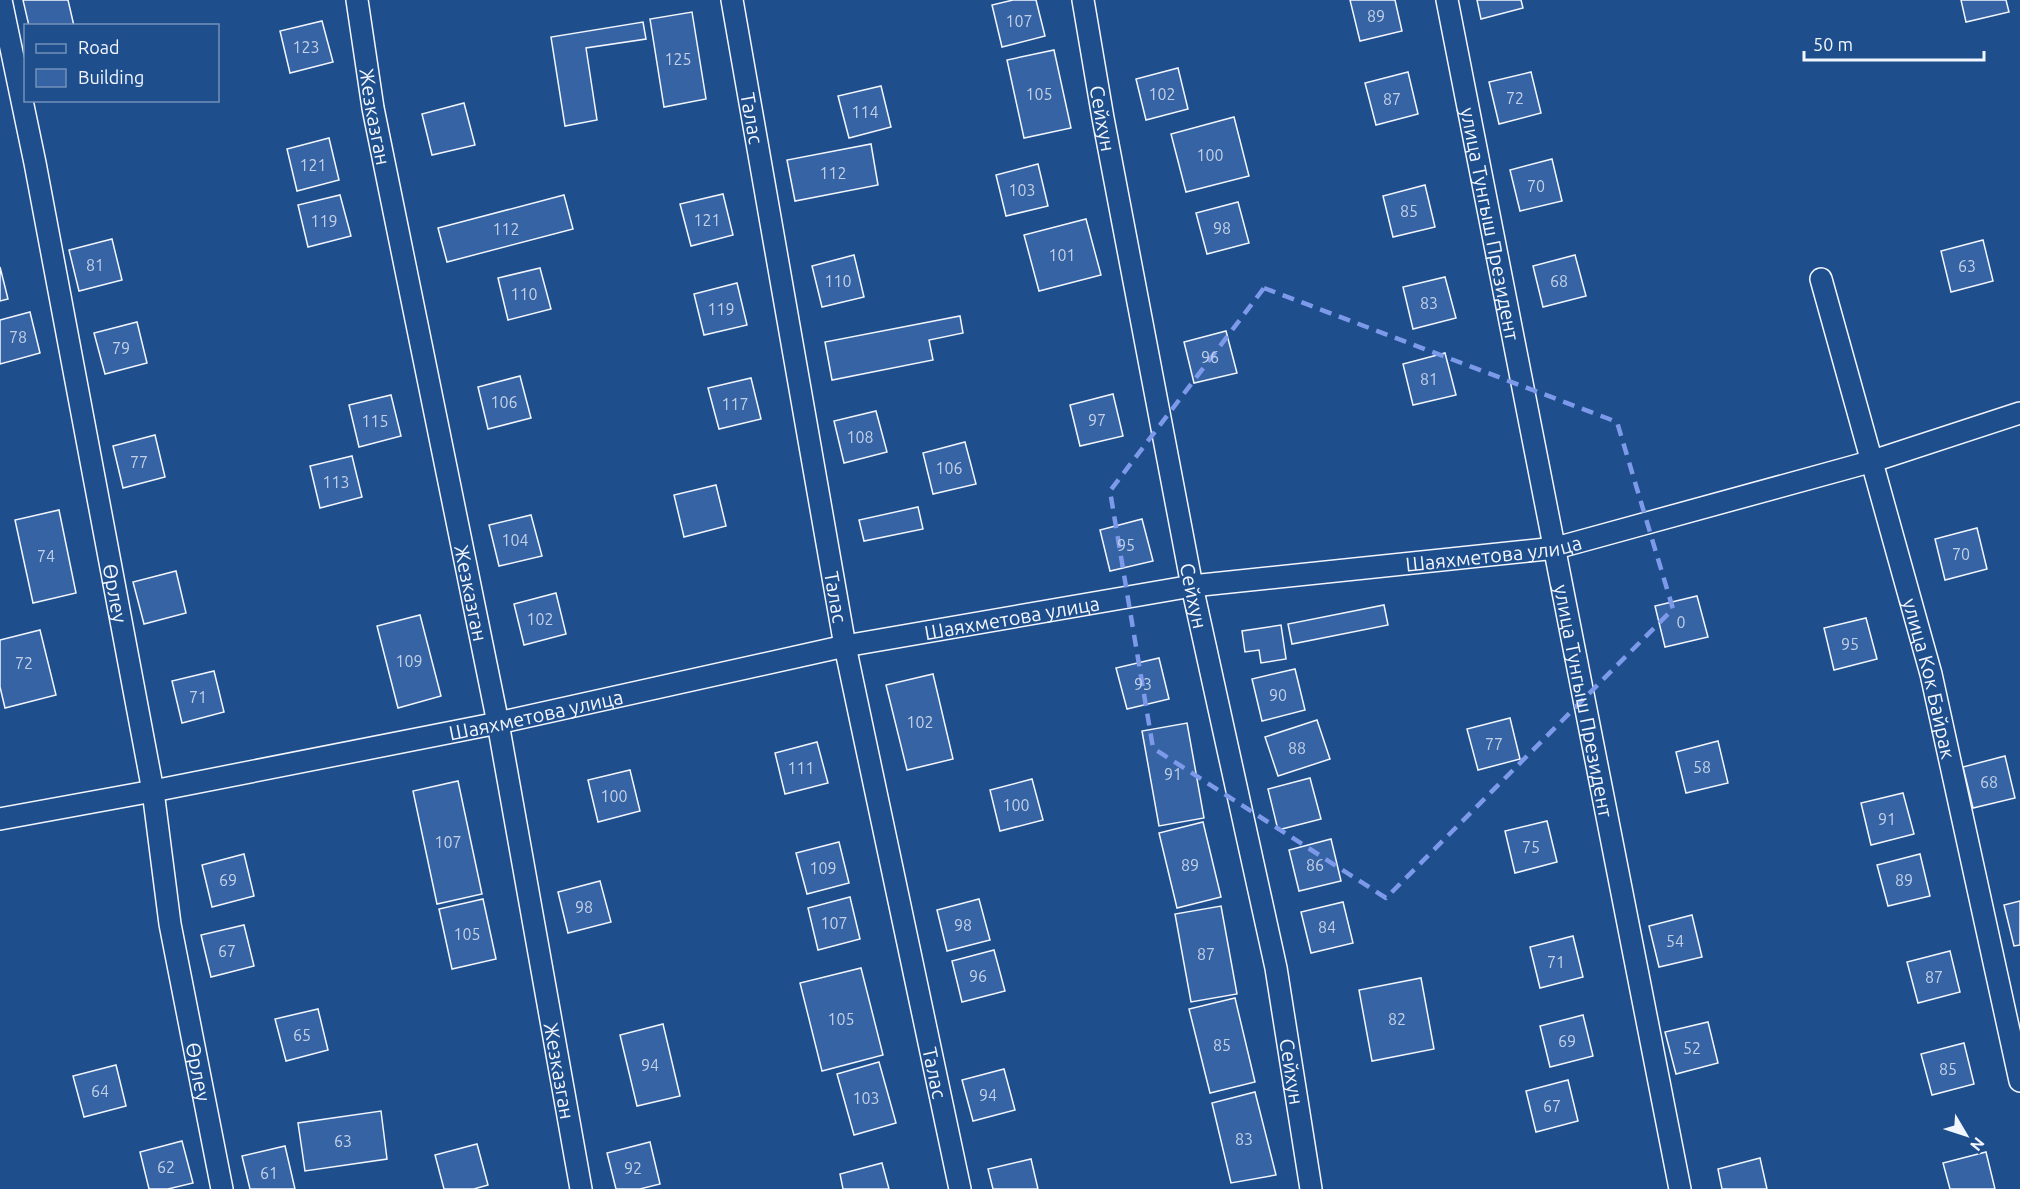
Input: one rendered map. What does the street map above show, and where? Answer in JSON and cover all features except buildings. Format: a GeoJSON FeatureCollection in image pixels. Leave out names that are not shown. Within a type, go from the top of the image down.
{"type":"FeatureCollection","features":[{"type":"Feature","properties":{"kind":"street","name":"Өрлеу"},"geometry":{"type":"LineString","coordinates":[[1,0],[37,174],[153,791],[170,924],[222,1189]]}},
{"type":"Feature","properties":{"kind":"street","name":"Жезказган"},"geometry":{"type":"LineString","coordinates":[[357,0],[373,108],[498,723],[581,1189]]}},
{"type":"Feature","properties":{"kind":"street","name":"Талас"},"geometry":{"type":"LineString","coordinates":[[732,0],[845,646],[960,1189]]}},
{"type":"Feature","properties":{"kind":"street","name":"Сейхун"},"geometry":{"type":"LineString","coordinates":[[1083,0],[1103,118],[1192,586],[1276,968],[1311,1189]]}},
{"type":"Feature","properties":{"kind":"street","name":"улица Тунгыш Президент"},"geometry":{"type":"LineString","coordinates":[[1447,0],[1680,1189]]}},
{"type":"Feature","properties":{"kind":"street","name":"улица Кок Байрак"},"geometry":{"type":"LineString","coordinates":[[1821,279],[1931,674],[2020,1081]]}},
{"type":"Feature","properties":{"kind":"street","name":"Шаяхметова улица"},"geometry":{"type":"LineString","coordinates":[[0,819],[498,723],[845,646],[1192,586],[1556,548],[1873,461],[2020,412]]}},
{"type":"Feature","properties":{"kind":"highlighted area"},"geometry":{"type":"Polygon","coordinates":[[[1264,288],[1617,422],[1673,609],[1386,898],[1153,748],[1110,491],[1264,288]]]}}]}
